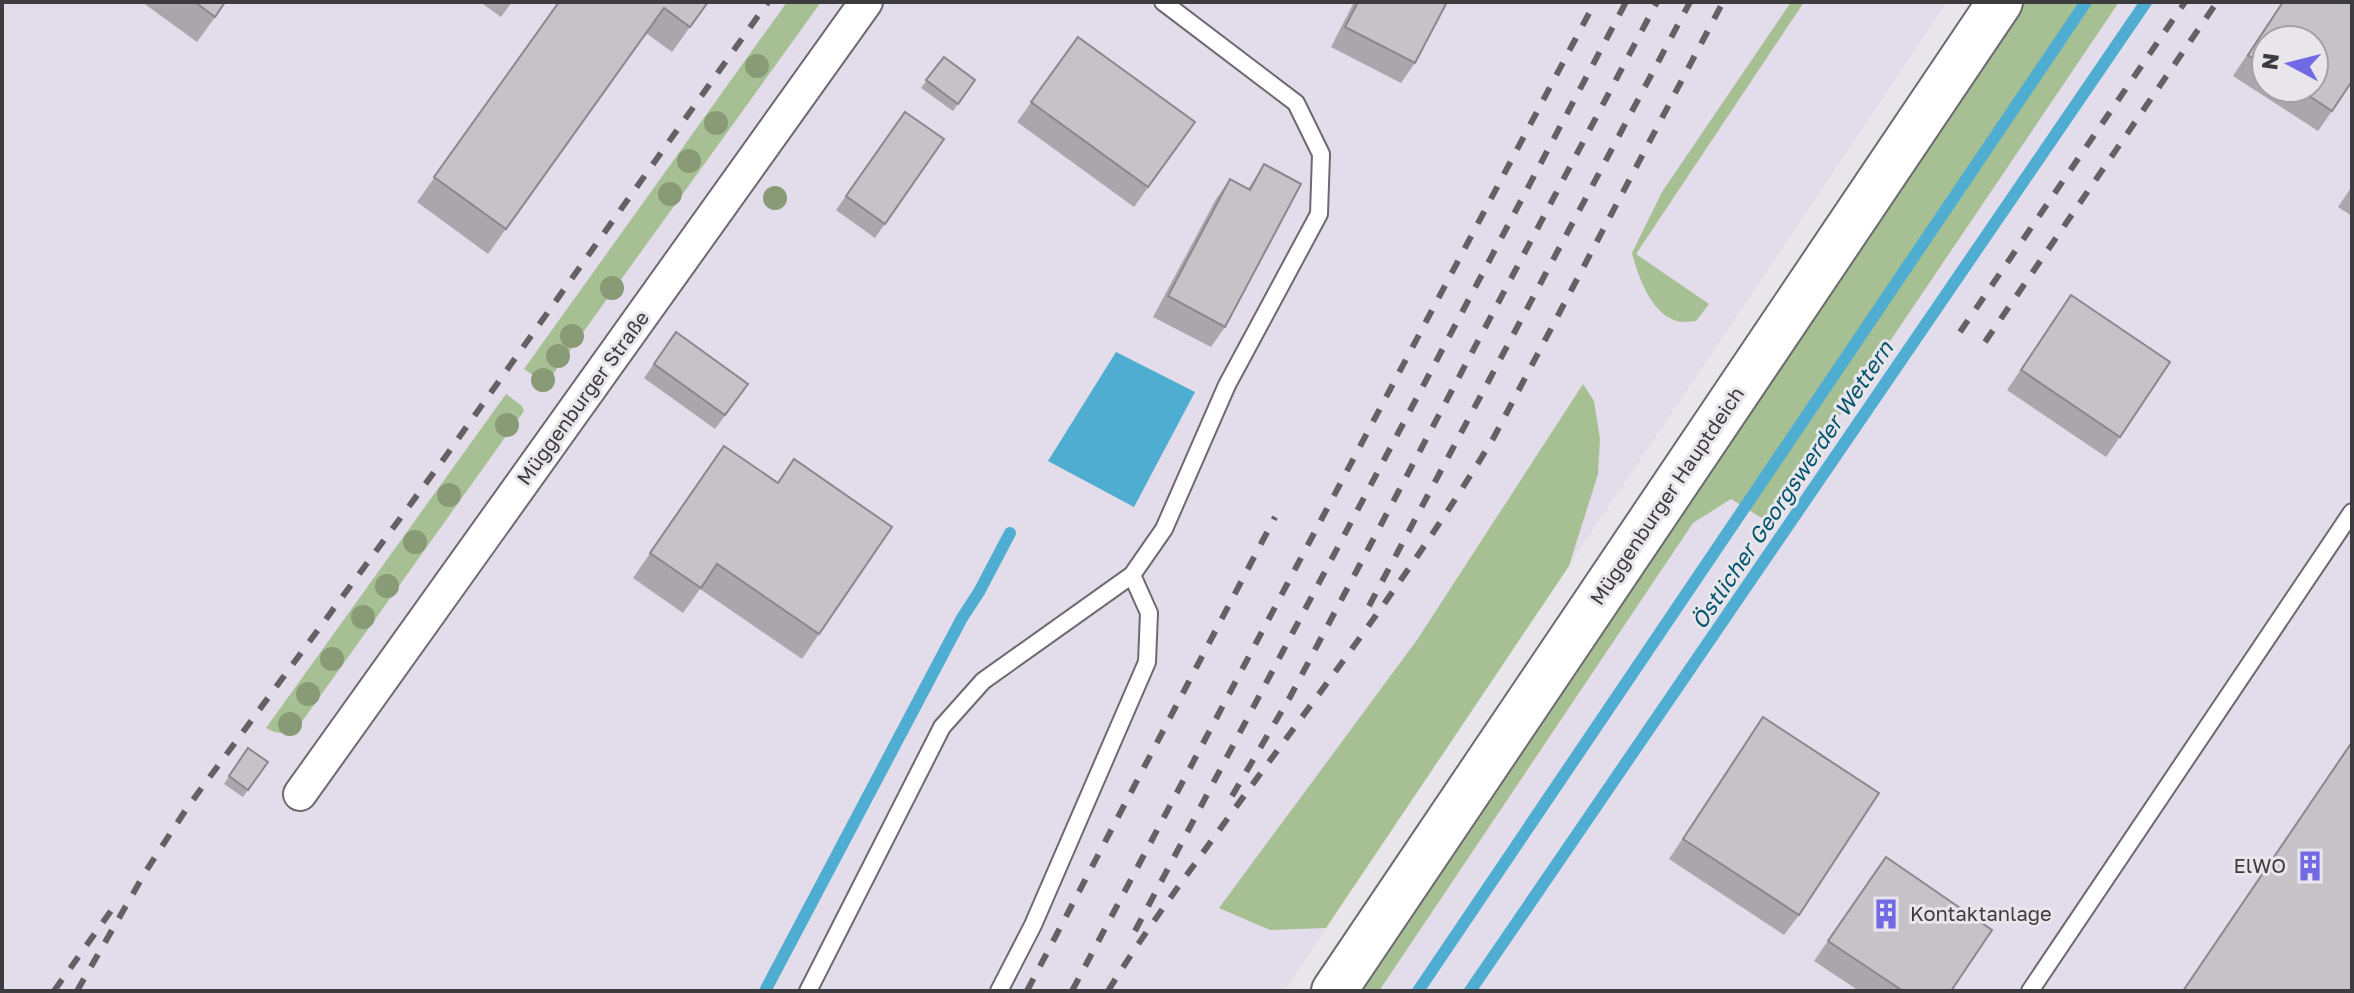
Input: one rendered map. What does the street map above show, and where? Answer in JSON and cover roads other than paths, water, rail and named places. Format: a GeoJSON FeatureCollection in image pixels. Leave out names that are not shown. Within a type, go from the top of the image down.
{"type":"FeatureCollection","features":[{"type":"Feature","properties":{"kind":"street","name":"Müggenburger Straße"},"geometry":{"type":"LineString","coordinates":[[300,794],[866,2]]}},
{"type":"Feature","properties":{"kind":"street","name":"Müggenburger Hauptdeich"},"geometry":{"type":"LineString","coordinates":[[1334,991],[2000,2]]}},
{"type":"Feature","properties":{"kind":"lane"},"geometry":{"type":"LineString","coordinates":[[808,991],[942,727],[983,681],[1132,575],[1164,529],[1227,385],[1319,214],[1321,154],[1296,103],[1163,2]]}},
{"type":"Feature","properties":{"kind":"lane"},"geometry":{"type":"LineString","coordinates":[[2030,991],[2352,512]]}},
{"type":"Feature","properties":{"kind":"lane"},"geometry":{"type":"LineString","coordinates":[[999,991],[1033,925],[1147,662],[1149,613],[1132,575]]}},
{"type":"Feature","properties":{"kind":"water"},"geometry":{"type":"Polygon","coordinates":[[[1116,352],[1195,392],[1134,507],[1048,461],[1116,352]]]}},
{"type":"Feature","properties":{"kind":"waterway"},"geometry":{"type":"LineString","coordinates":[[1418,991],[2086,2]]}},
{"type":"Feature","properties":{"kind":"waterway","name":"Östlicher Georgswerder Wettern"},"geometry":{"type":"LineString","coordinates":[[1470,991],[2146,2]]}},
{"type":"Feature","properties":{"kind":"waterway"},"geometry":{"type":"LineString","coordinates":[[765,991],[1010,533]]}},
{"type":"Feature","properties":{"kind":"railway"},"geometry":{"type":"LineString","coordinates":[[77,991],[146,871],[187,808],[443,460],[768,2]]}},
{"type":"Feature","properties":{"kind":"railway"},"geometry":{"type":"LineString","coordinates":[[1072,991],[1595,2]]}},
{"type":"Feature","properties":{"kind":"railway"},"geometry":{"type":"LineString","coordinates":[[1135,931],[1626,2]]}},
{"type":"Feature","properties":{"kind":"railway"},"geometry":{"type":"LineString","coordinates":[[1232,796],[1290,697],[1657,2]]}},
{"type":"Feature","properties":{"kind":"railway"},"geometry":{"type":"LineString","coordinates":[[1369,606],[1690,2]]}},
{"type":"Feature","properties":{"kind":"railway"},"geometry":{"type":"LineString","coordinates":[[1108,991],[1169,900],[1401,580],[1494,437],[1723,2]]}},
{"type":"Feature","properties":{"kind":"railway"},"geometry":{"type":"LineString","coordinates":[[1960,332],[2185,2]]}},
{"type":"Feature","properties":{"kind":"railway"},"geometry":{"type":"LineString","coordinates":[[1985,342],[2217,2]]}},
{"type":"Feature","properties":{"kind":"railway"},"geometry":{"type":"LineString","coordinates":[[1027,991],[1275,517]]}},
{"type":"Feature","properties":{"kind":"railway"},"geometry":{"type":"LineString","coordinates":[[54,991],[113,908]]}},
{"type":"Feature","properties":{"kind":"place","name":"ElWO"},"geometry":{"type":"Point","coordinates":[2310,866]}},
{"type":"Feature","properties":{"kind":"place","name":"Kontaktanlage"},"geometry":{"type":"Point","coordinates":[1886,914]}}]}
